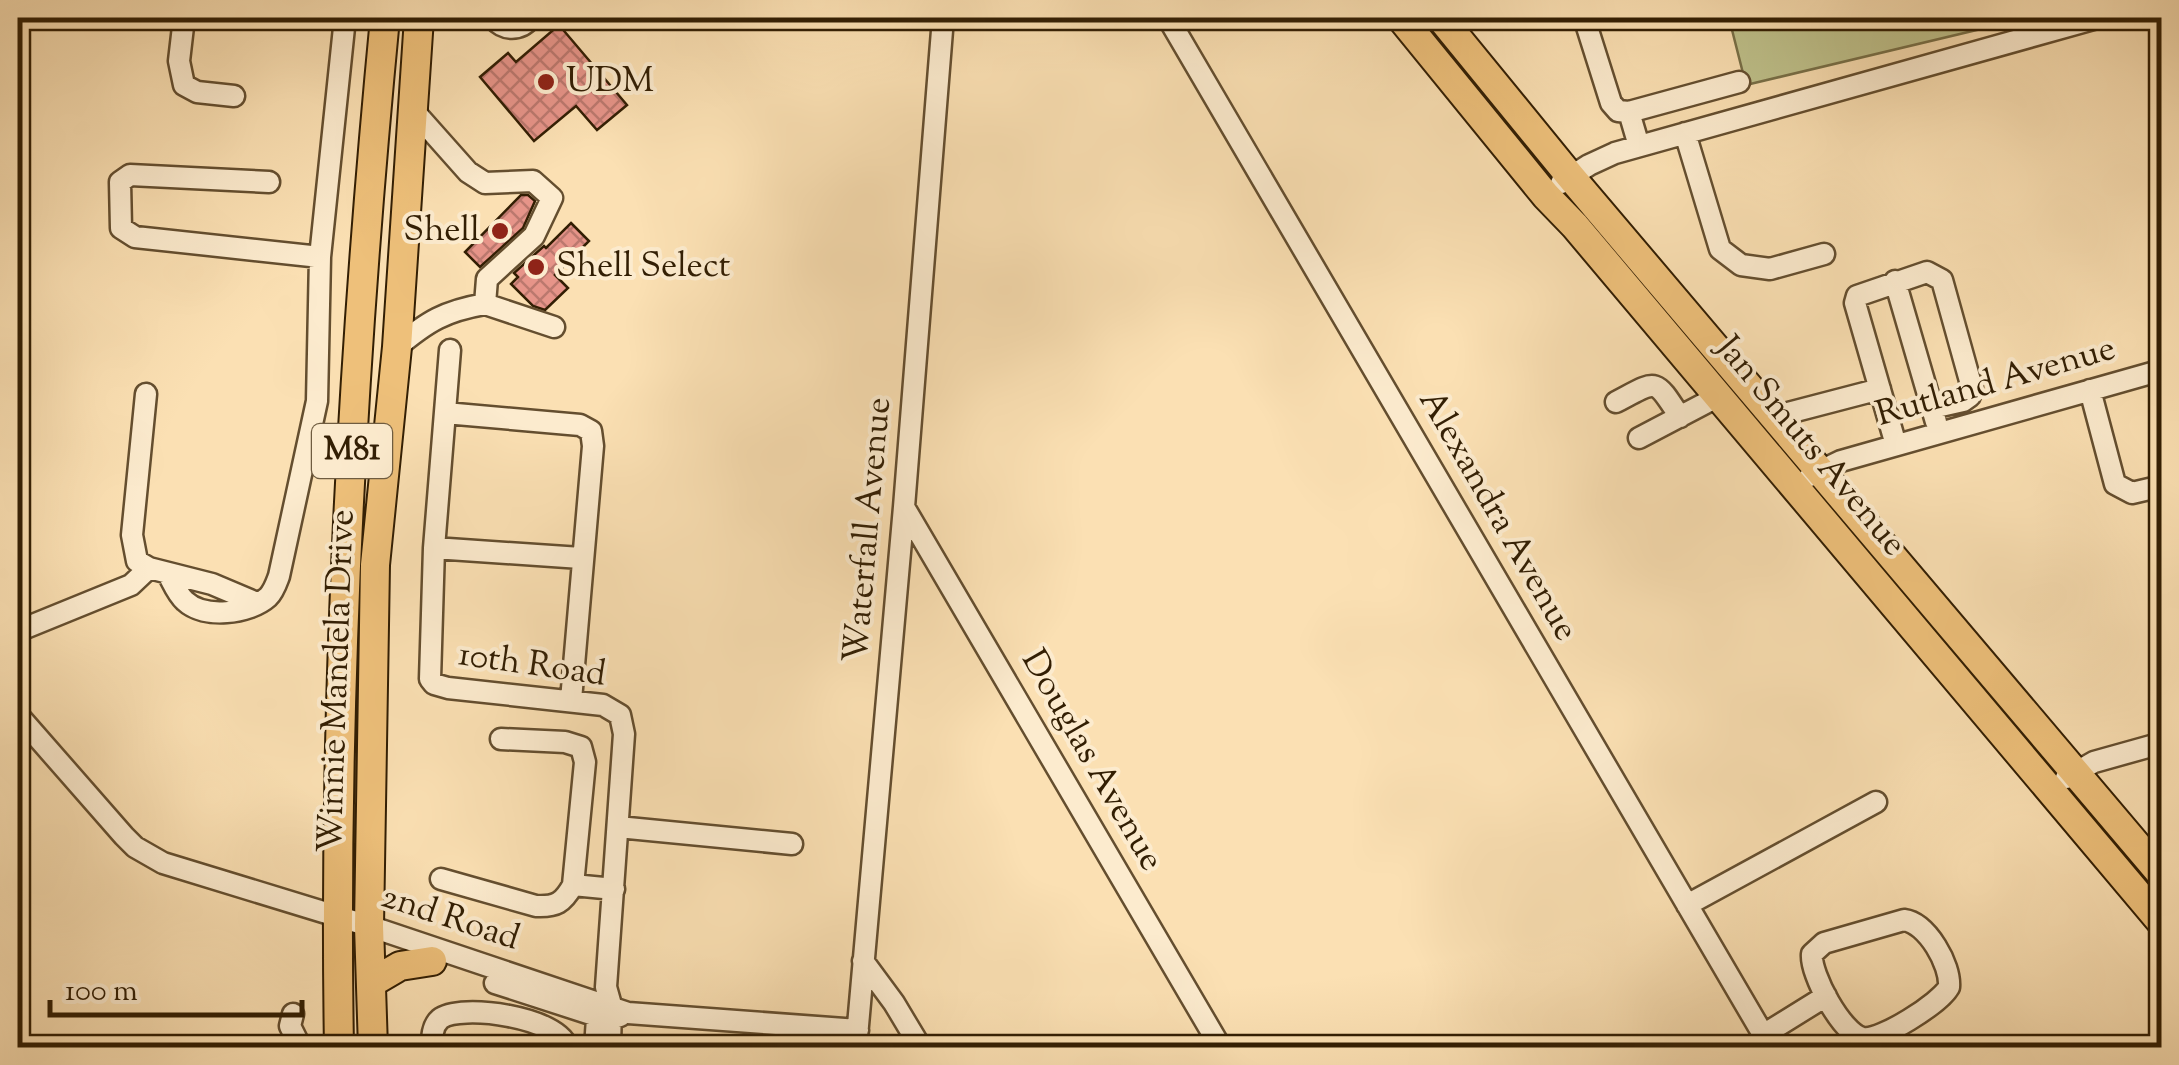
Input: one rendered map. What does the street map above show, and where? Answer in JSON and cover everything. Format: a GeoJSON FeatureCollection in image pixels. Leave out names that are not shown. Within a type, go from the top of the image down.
{"type":"FeatureCollection","features":[{"type":"Feature","properties":{"kind":"main road","name":"Winnie Mandela Drive"},"geometry":{"type":"LineString","coordinates":[[339,1048],[336,827],[345,564],[385,18]]}},
{"type":"Feature","properties":{"kind":"main road","name":"Winnie Mandela Drive"},"geometry":{"type":"LineString","coordinates":[[373,1048],[369,932],[375,565],[397,347],[419,18]]}},
{"type":"Feature","properties":{"kind":"main road","name":"Jan Smuts Avenue"},"geometry":{"type":"LineString","coordinates":[[1402,18],[1546,196],[1719,396],[1806,478],[2074,771],[2162,875]]}},
{"type":"Feature","properties":{"kind":"main road","name":"Jan Smuts Avenue"},"geometry":{"type":"LineString","coordinates":[[1441,18],[1773,417],[1806,478],[2050,793],[2162,924]]}},
{"type":"Feature","properties":{"kind":"main road"},"geometry":{"type":"LineString","coordinates":[[371,983],[400,966],[432,961]]}},
{"type":"Feature","properties":{"kind":"street"},"geometry":{"type":"LineString","coordinates":[[184,18],[179,61],[184,85],[197,92],[234,96]]}},
{"type":"Feature","properties":{"kind":"street"},"geometry":{"type":"LineString","coordinates":[[146,394],[132,536],[137,561],[159,571],[184,600],[200,609],[226,612],[257,603],[269,596],[280,576],[306,456],[319,370],[320,256],[345,18]]}},
{"type":"Feature","properties":{"kind":"street"},"geometry":{"type":"LineString","coordinates":[[493,18],[512,28],[531,18]]}},
{"type":"Feature","properties":{"kind":"street","name":"Waterfall Avenue"},"geometry":{"type":"LineString","coordinates":[[857,1039],[943,18]]}},
{"type":"Feature","properties":{"kind":"street","name":"Alexandra Avenue"},"geometry":{"type":"LineString","coordinates":[[1168,18],[1767,1041]]}},
{"type":"Feature","properties":{"kind":"street"},"geometry":{"type":"LineString","coordinates":[[1595,18],[1587,27],[1610,104],[1618,111],[1630,112],[1739,82]]}},
{"type":"Feature","properties":{"kind":"street"},"geometry":{"type":"LineString","coordinates":[[1546,196],[1570,176],[1601,159],[1639,146],[2097,18]]}},
{"type":"Feature","properties":{"kind":"street"},"geometry":{"type":"LineString","coordinates":[[412,110],[468,172],[485,182],[533,181],[552,198],[534,236],[487,279],[486,304]]}},
{"type":"Feature","properties":{"kind":"street"},"geometry":{"type":"LineString","coordinates":[[1630,112],[1639,146]]}},
{"type":"Feature","properties":{"kind":"street"},"geometry":{"type":"LineString","coordinates":[[1685,133],[1720,249],[1741,266],[1770,269],[1824,254]]}},
{"type":"Feature","properties":{"kind":"street"},"geometry":{"type":"LineString","coordinates":[[269,182],[130,175],[120,182],[121,228],[135,237],[320,256]]}},
{"type":"Feature","properties":{"kind":"street"},"geometry":{"type":"LineString","coordinates":[[1896,445],[1857,296],[1927,272],[1942,280],[1972,388],[1970,396],[1963,400],[1932,408]]}},
{"type":"Feature","properties":{"kind":"street"},"geometry":{"type":"LineString","coordinates":[[1896,282],[1939,433]]}},
{"type":"Feature","properties":{"kind":"street"},"geometry":{"type":"LineString","coordinates":[[397,347],[431,319],[458,308],[486,304],[554,327]]}},
{"type":"Feature","properties":{"kind":"street","name":"10th Road"},"geometry":{"type":"LineString","coordinates":[[450,350],[434,548],[429,672],[434,684],[614,708],[623,722],[609,1007]]}},
{"type":"Feature","properties":{"kind":"street","name":"Rutland Avenue"},"geometry":{"type":"LineString","coordinates":[[1806,478],[1841,460],[2162,370]]}},
{"type":"Feature","properties":{"kind":"street"},"geometry":{"type":"LineString","coordinates":[[1616,402],[1656,385],[1680,417]]}},
{"type":"Feature","properties":{"kind":"street"},"geometry":{"type":"LineString","coordinates":[[1773,417],[1880,388]]}},
{"type":"Feature","properties":{"kind":"street"},"geometry":{"type":"LineString","coordinates":[[2090,390],[2115,484],[2132,493],[2162,486]]}},
{"type":"Feature","properties":{"kind":"street"},"geometry":{"type":"LineString","coordinates":[[1639,438],[1719,396]]}},
{"type":"Feature","properties":{"kind":"street"},"geometry":{"type":"LineString","coordinates":[[445,413],[580,425],[591,431],[593,446],[571,700]]}},
{"type":"Feature","properties":{"kind":"street","name":"Douglas Avenue"},"geometry":{"type":"LineString","coordinates":[[904,507],[1222,1048]]}},
{"type":"Feature","properties":{"kind":"street"},"geometry":{"type":"LineString","coordinates":[[434,548],[582,558]]}},
{"type":"Feature","properties":{"kind":"street"},"geometry":{"type":"LineString","coordinates":[[18,631],[159,571]]}},
{"type":"Feature","properties":{"kind":"street","name":"2nd Road"},"geometry":{"type":"LineString","coordinates":[[18,715],[108,820],[149,856],[337,923]]}},
{"type":"Feature","properties":{"kind":"street","name":"2nd Road"},"geometry":{"type":"LineString","coordinates":[[18,735],[135,858],[158,869],[609,1007]]}},
{"type":"Feature","properties":{"kind":"street"},"geometry":{"type":"LineString","coordinates":[[441,879],[550,907],[559,904],[573,885],[586,762],[582,748],[565,742],[501,739]]}},
{"type":"Feature","properties":{"kind":"street"},"geometry":{"type":"LineString","coordinates":[[2050,793],[2074,771],[2162,743]]}},
{"type":"Feature","properties":{"kind":"street"},"geometry":{"type":"LineString","coordinates":[[1687,905],[1876,802]]}},
{"type":"Feature","properties":{"kind":"street"},"geometry":{"type":"LineString","coordinates":[[618,827],[792,844]]}},
{"type":"Feature","properties":{"kind":"street"},"geometry":{"type":"LineString","coordinates":[[573,885],[614,889]]}},
{"type":"Feature","properties":{"kind":"street"},"geometry":{"type":"LineString","coordinates":[[1904,920],[1921,927],[1950,978],[1947,992],[1938,1001],[1870,1038],[1852,1034],[1826,996],[1812,963],[1818,946],[1904,920]]}},
{"type":"Feature","properties":{"kind":"street","name":"2nd Road"},"geometry":{"type":"LineString","coordinates":[[369,932],[432,961],[609,1007],[857,1039]]}},
{"type":"Feature","properties":{"kind":"street"},"geometry":{"type":"LineString","coordinates":[[863,961],[894,1002],[921,1048]]}},
{"type":"Feature","properties":{"kind":"street"},"geometry":{"type":"LineString","coordinates":[[1767,1041],[1826,996]]}},
{"type":"Feature","properties":{"kind":"street"},"geometry":{"type":"LineString","coordinates":[[594,1048],[609,1007]]}},
{"type":"Feature","properties":{"kind":"street"},"geometry":{"type":"LineString","coordinates":[[609,1007],[610,1048]]}},
{"type":"Feature","properties":{"kind":"street"},"geometry":{"type":"LineString","coordinates":[[293,1014],[290,1026],[297,1048]]}},
{"type":"Feature","properties":{"kind":"street"},"geometry":{"type":"LineString","coordinates":[[432,1048],[433,1030],[446,1015],[493,1014],[520,1017],[555,1030],[568,1048]]}},
{"type":"Feature","properties":{"kind":"green space"},"geometry":{"type":"Polygon","coordinates":[[[1729,18],[2027,18],[1746,85],[1729,18]]]}},
{"type":"Feature","properties":{"kind":"building","name":"UDM"},"geometry":{"type":"Polygon","coordinates":[[[559,25],[627,105],[597,130],[576,106],[534,141],[480,77],[508,53],[516,62],[559,25]]]}},
{"type":"Feature","properties":{"kind":"building"},"geometry":{"type":"Polygon","coordinates":[[[521,195],[535,201],[523,228],[480,267],[465,252],[521,195]]]}},
{"type":"Feature","properties":{"kind":"building"},"geometry":{"type":"Polygon","coordinates":[[[571,223],[589,241],[555,275],[568,288],[545,310],[533,306],[511,284],[518,277],[514,273],[571,223]]]}},
{"type":"Feature","properties":{"kind":"place","name":"UDM"},"geometry":{"type":"Point","coordinates":[546,82]}},
{"type":"Feature","properties":{"kind":"place","name":"Shell"},"geometry":{"type":"Point","coordinates":[500,231]}},
{"type":"Feature","properties":{"kind":"place","name":"Shell Select"},"geometry":{"type":"Point","coordinates":[536,267]}}]}
